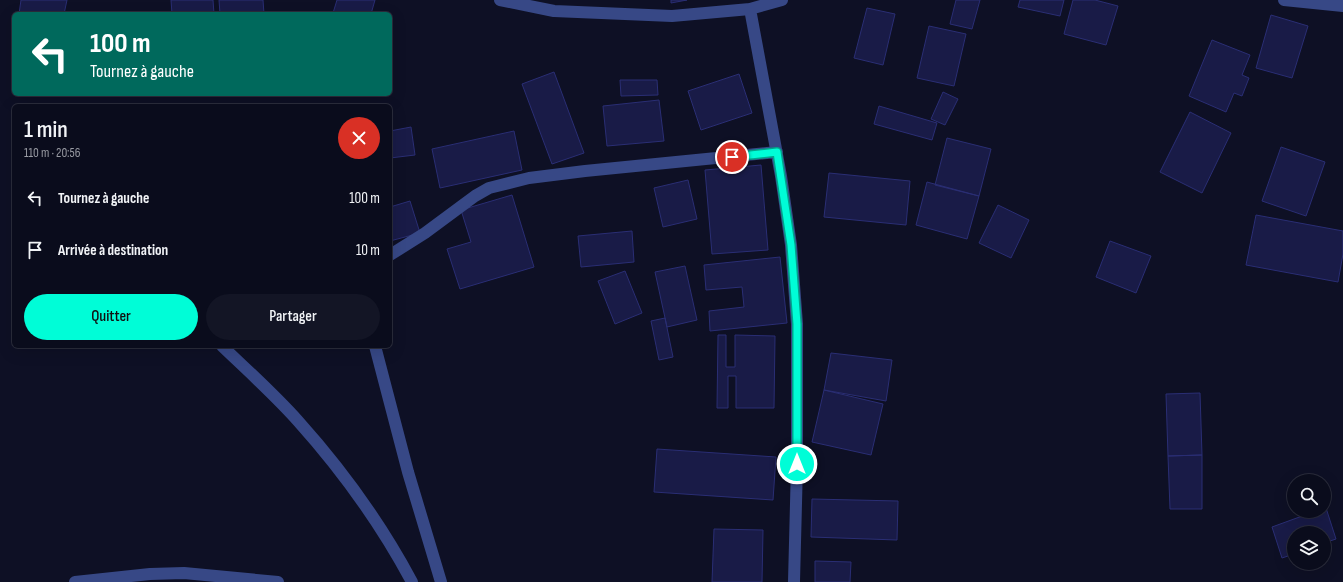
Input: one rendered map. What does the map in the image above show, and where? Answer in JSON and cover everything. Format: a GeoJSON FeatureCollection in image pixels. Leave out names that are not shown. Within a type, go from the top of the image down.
{"type":"FeatureCollection","features":[{"type":"Feature","properties":{"kind":"street"},"geometry":{"type":"LineString","coordinates":[[500,0],[554,11],[672,16],[750,9],[782,0]]}},
{"type":"Feature","properties":{"kind":"street"},"geometry":{"type":"LineString","coordinates":[[1284,0],[1338,4]]}},
{"type":"Feature","properties":{"kind":"street"},"geometry":{"type":"LineString","coordinates":[[750,9],[777,152],[791,245],[797,324],[797,464],[794,582]]}},
{"type":"Feature","properties":{"kind":"street"},"geometry":{"type":"LineString","coordinates":[[392,254],[425,233],[475,196],[489,188],[530,178],[585,171],[777,152]]}},
{"type":"Feature","properties":{"kind":"street"},"geometry":{"type":"LineString","coordinates":[[224,348],[298,421],[360,497],[394,549],[412,582]]}},
{"type":"Feature","properties":{"kind":"street"},"geometry":{"type":"LineString","coordinates":[[376,348],[408,472],[440,582]]}},
{"type":"Feature","properties":{"kind":"street"},"geometry":{"type":"LineString","coordinates":[[75,582],[150,574],[184,573],[278,582]]}},
{"type":"Feature","properties":{"kind":"building"},"geometry":{"type":"Polygon","coordinates":[[[21,0],[67,0],[64,12],[19,12],[21,0]]]}},
{"type":"Feature","properties":{"kind":"building"},"geometry":{"type":"Polygon","coordinates":[[[171,0],[213,0],[214,12],[172,12],[171,0]]]}},
{"type":"Feature","properties":{"kind":"building"},"geometry":{"type":"Polygon","coordinates":[[[219,0],[263,0],[264,12],[220,12],[219,0]]]}},
{"type":"Feature","properties":{"kind":"building"},"geometry":{"type":"Polygon","coordinates":[[[337,0],[375,0],[372,12],[333,12],[337,0]]]}},
{"type":"Feature","properties":{"kind":"building"},"geometry":{"type":"Polygon","coordinates":[[[671,0],[687,0],[671,3],[671,0]]]}},
{"type":"Feature","properties":{"kind":"building"},"geometry":{"type":"Polygon","coordinates":[[[956,0],[980,0],[972,29],[950,24],[956,0]]]}},
{"type":"Feature","properties":{"kind":"building"},"geometry":{"type":"Polygon","coordinates":[[[1020,0],[1064,0],[1060,16],[1018,7],[1020,0]]]}},
{"type":"Feature","properties":{"kind":"building"},"geometry":{"type":"Polygon","coordinates":[[[1073,0],[1095,0],[1118,6],[1106,45],[1064,34],[1073,0]]]}},
{"type":"Feature","properties":{"kind":"building"},"geometry":{"type":"Polygon","coordinates":[[[867,8],[895,14],[883,65],[854,58],[867,8]]]}},
{"type":"Feature","properties":{"kind":"building"},"geometry":{"type":"Polygon","coordinates":[[[1271,15],[1308,26],[1292,78],[1256,68],[1271,15]]]}},
{"type":"Feature","properties":{"kind":"building"},"geometry":{"type":"Polygon","coordinates":[[[929,26],[966,34],[954,86],[917,78],[929,26]]]}},
{"type":"Feature","properties":{"kind":"building"},"geometry":{"type":"Polygon","coordinates":[[[1212,40],[1250,55],[1242,75],[1249,78],[1242,96],[1234,93],[1226,112],[1189,96],[1212,40]]]}},
{"type":"Feature","properties":{"kind":"building"},"geometry":{"type":"Polygon","coordinates":[[[554,72],[584,153],[552,164],[522,84],[554,72]]]}},
{"type":"Feature","properties":{"kind":"building"},"geometry":{"type":"Polygon","coordinates":[[[739,74],[752,113],[701,130],[688,91],[739,74]]]}},
{"type":"Feature","properties":{"kind":"building"},"geometry":{"type":"Polygon","coordinates":[[[620,80],[657,80],[658,95],[621,96],[620,80]]]}},
{"type":"Feature","properties":{"kind":"building"},"geometry":{"type":"Polygon","coordinates":[[[943,92],[958,99],[945,125],[931,119],[943,92]]]}},
{"type":"Feature","properties":{"kind":"building"},"geometry":{"type":"Polygon","coordinates":[[[659,100],[664,141],[607,146],[603,106],[659,100]]]}},
{"type":"Feature","properties":{"kind":"building"},"geometry":{"type":"Polygon","coordinates":[[[879,106],[937,123],[932,140],[874,124],[879,106]]]}},
{"type":"Feature","properties":{"kind":"building"},"geometry":{"type":"Polygon","coordinates":[[[1190,112],[1231,133],[1202,193],[1160,172],[1190,112]]]}},
{"type":"Feature","properties":{"kind":"building"},"geometry":{"type":"Polygon","coordinates":[[[411,127],[415,155],[392,158],[392,131],[411,127]]]}},
{"type":"Feature","properties":{"kind":"building"},"geometry":{"type":"Polygon","coordinates":[[[514,131],[522,170],[440,188],[432,149],[514,131]]]}},
{"type":"Feature","properties":{"kind":"building"},"geometry":{"type":"Polygon","coordinates":[[[947,138],[991,149],[979,196],[935,185],[947,138]]]}},
{"type":"Feature","properties":{"kind":"building"},"geometry":{"type":"Polygon","coordinates":[[[1281,147],[1325,162],[1306,216],[1262,201],[1281,147]]]}},
{"type":"Feature","properties":{"kind":"building"},"geometry":{"type":"Polygon","coordinates":[[[761,165],[768,250],[712,254],[705,170],[761,165]]]}},
{"type":"Feature","properties":{"kind":"building"},"geometry":{"type":"Polygon","coordinates":[[[829,173],[910,181],[906,225],[824,217],[829,173]]]}},
{"type":"Feature","properties":{"kind":"building"},"geometry":{"type":"Polygon","coordinates":[[[688,180],[697,219],[663,227],[654,188],[688,180]]]}},
{"type":"Feature","properties":{"kind":"building"},"geometry":{"type":"Polygon","coordinates":[[[927,182],[979,196],[967,239],[916,225],[927,182]]]}},
{"type":"Feature","properties":{"kind":"building"},"geometry":{"type":"Polygon","coordinates":[[[512,195],[534,267],[460,289],[447,249],[471,242],[461,210],[512,195]]]}},
{"type":"Feature","properties":{"kind":"building"},"geometry":{"type":"Polygon","coordinates":[[[410,201],[420,233],[392,240],[392,206],[410,201]]]}},
{"type":"Feature","properties":{"kind":"building"},"geometry":{"type":"Polygon","coordinates":[[[998,205],[1029,220],[1011,258],[979,243],[998,205]]]}},
{"type":"Feature","properties":{"kind":"building"},"geometry":{"type":"Polygon","coordinates":[[[1256,215],[1343,231],[1343,254],[1338,282],[1246,265],[1256,215]]]}},
{"type":"Feature","properties":{"kind":"building"},"geometry":{"type":"Polygon","coordinates":[[[632,231],[634,262],[581,267],[578,236],[632,231]]]}},
{"type":"Feature","properties":{"kind":"building"},"geometry":{"type":"Polygon","coordinates":[[[1110,241],[1151,256],[1136,293],[1096,277],[1110,241]]]}},
{"type":"Feature","properties":{"kind":"building"},"geometry":{"type":"Polygon","coordinates":[[[780,257],[787,323],[710,331],[709,311],[744,307],[742,287],[706,290],[704,265],[780,257]]]}},
{"type":"Feature","properties":{"kind":"building"},"geometry":{"type":"Polygon","coordinates":[[[685,266],[697,320],[667,327],[655,272],[685,266]]]}},
{"type":"Feature","properties":{"kind":"building"},"geometry":{"type":"Polygon","coordinates":[[[625,271],[642,313],[615,324],[598,281],[625,271]]]}},
{"type":"Feature","properties":{"kind":"building"},"geometry":{"type":"Polygon","coordinates":[[[665,318],[673,357],[659,360],[651,321],[665,318]]]}},
{"type":"Feature","properties":{"kind":"building"},"geometry":{"type":"Polygon","coordinates":[[[718,335],[726,335],[726,367],[735,367],[735,335],[775,336],[774,408],[736,408],[736,376],[728,376],[728,408],[717,408],[718,335]]]}},
{"type":"Feature","properties":{"kind":"building"},"geometry":{"type":"Polygon","coordinates":[[[831,353],[892,360],[886,401],[824,390],[831,353]]]}},
{"type":"Feature","properties":{"kind":"building"},"geometry":{"type":"Polygon","coordinates":[[[824,390],[883,404],[871,455],[812,442],[824,390]]]}},
{"type":"Feature","properties":{"kind":"building"},"geometry":{"type":"Polygon","coordinates":[[[1200,393],[1202,455],[1168,456],[1166,394],[1200,393]]]}},
{"type":"Feature","properties":{"kind":"building"},"geometry":{"type":"Polygon","coordinates":[[[657,449],[776,457],[773,500],[654,492],[657,449]]]}},
{"type":"Feature","properties":{"kind":"building"},"geometry":{"type":"Polygon","coordinates":[[[1202,455],[1202,509],[1170,509],[1168,456],[1202,455]]]}},
{"type":"Feature","properties":{"kind":"building"},"geometry":{"type":"Polygon","coordinates":[[[812,499],[898,501],[897,540],[811,537],[812,499]]]}},
{"type":"Feature","properties":{"kind":"building"},"geometry":{"type":"Polygon","coordinates":[[[1297,518],[1329,518],[1336,539],[1331,541],[1331,526],[1287,526],[1287,556],[1282,558],[1272,527],[1297,518]]]}},
{"type":"Feature","properties":{"kind":"building"},"geometry":{"type":"Polygon","coordinates":[[[714,529],[763,530],[762,582],[712,582],[714,529]]]}},
{"type":"Feature","properties":{"kind":"building"},"geometry":{"type":"Polygon","coordinates":[[[815,561],[851,562],[850,582],[815,582],[815,561]]]}},
{"type":"Feature","properties":{"kind":"route"},"geometry":{"type":"LineString","coordinates":[[732,157],[777,152],[791,245],[797,324],[797,464]]}}]}
